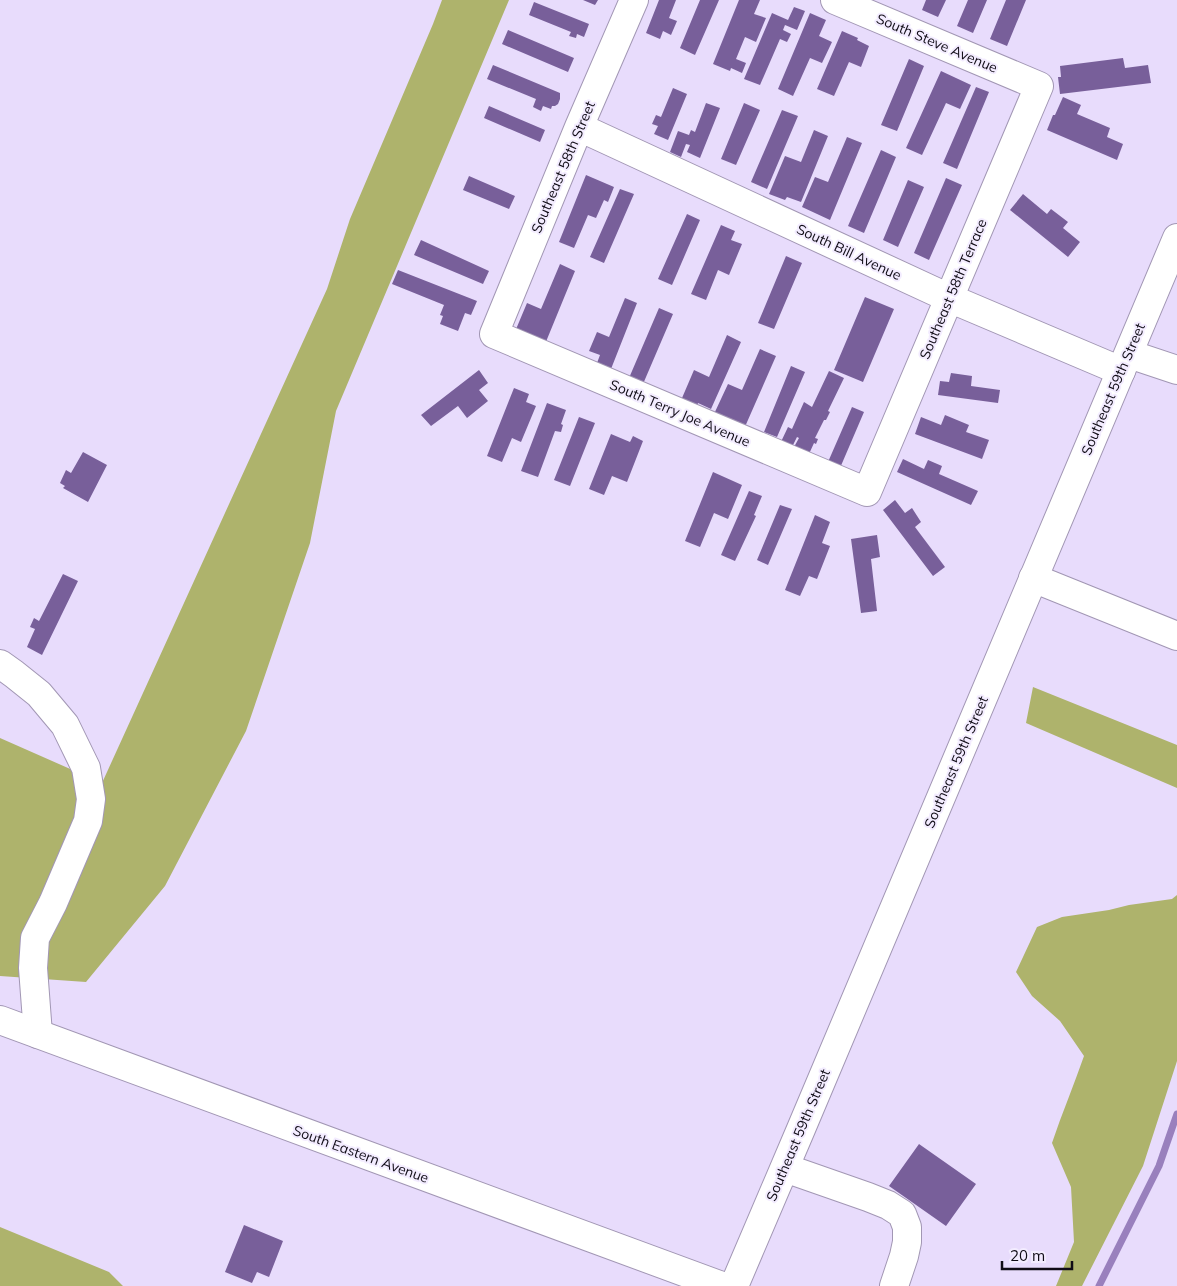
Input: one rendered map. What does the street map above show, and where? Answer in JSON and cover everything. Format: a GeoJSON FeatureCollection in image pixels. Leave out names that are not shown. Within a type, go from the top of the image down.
{"type":"FeatureCollection","features":[{"type":"Feature","properties":{"kind":"street","name":"Southeast 58th Street"},"geometry":{"type":"LineString","coordinates":[[494,334],[579,127],[634,0]]}},
{"type":"Feature","properties":{"kind":"street","name":"South Steve Avenue"},"geometry":{"type":"LineString","coordinates":[[835,0],[1039,86]]}},
{"type":"Feature","properties":{"kind":"street","name":"Southeast 58th Terrace"},"geometry":{"type":"LineString","coordinates":[[867,492],[1039,86]]}},
{"type":"Feature","properties":{"kind":"street","name":"South Bill Avenue"},"geometry":{"type":"LineString","coordinates":[[579,127],[949,298],[1125,362],[1177,370]]}},
{"type":"Feature","properties":{"kind":"street","name":"Southeast 59th Street"},"geometry":{"type":"LineString","coordinates":[[734,1286],[1177,238]]}},
{"type":"Feature","properties":{"kind":"street","name":"South Terry Joe Avenue"},"geometry":{"type":"LineString","coordinates":[[494,334],[867,492]]}},
{"type":"Feature","properties":{"kind":"street"},"geometry":{"type":"LineString","coordinates":[[1033,578],[1177,636]]}},
{"type":"Feature","properties":{"kind":"street"},"geometry":{"type":"LineString","coordinates":[[0,664],[39,694],[65,725],[86,768],[91,799],[88,821],[53,903],[35,938],[32,968],[38,1034]]}},
{"type":"Feature","properties":{"kind":"street","name":"South Eastern Avenue"},"geometry":{"type":"LineString","coordinates":[[0,1020],[722,1286]]}},
{"type":"Feature","properties":{"kind":"street"},"geometry":{"type":"LineString","coordinates":[[784,1168],[868,1197],[888,1205],[902,1214],[907,1227],[907,1242],[894,1286]]}},
{"type":"Feature","properties":{"kind":"green space"},"geometry":{"type":"Polygon","coordinates":[[[442,0],[509,0],[336,411],[310,543],[246,731],[165,886],[86,982],[0,976],[0,738],[102,783],[327,289],[350,219],[442,0]]]}},
{"type":"Feature","properties":{"kind":"green space"},"geometry":{"type":"Polygon","coordinates":[[[1033,687],[1177,745],[1177,788],[1026,723],[1033,687]]]}},
{"type":"Feature","properties":{"kind":"green space"},"geometry":{"type":"Polygon","coordinates":[[[1177,895],[1177,1061],[1143,1166],[1082,1286],[1056,1286],[1074,1242],[1071,1187],[1052,1143],[1084,1056],[1060,1021],[1032,996],[1016,972],[1037,927],[1062,917],[1172,899],[1177,895]]]}},
{"type":"Feature","properties":{"kind":"green space"},"geometry":{"type":"Polygon","coordinates":[[[0,1227],[109,1272],[123,1286],[0,1286],[0,1227]]]}},
{"type":"Feature","properties":{"kind":"building"},"geometry":{"type":"Polygon","coordinates":[[[583,0],[598,0],[595,5],[583,0]]]}},
{"type":"Feature","properties":{"kind":"building"},"geometry":{"type":"Polygon","coordinates":[[[659,0],[676,0],[669,18],[677,21],[671,35],[663,31],[660,39],[646,33],[659,0]]]}},
{"type":"Feature","properties":{"kind":"building"},"geometry":{"type":"Polygon","coordinates":[[[700,0],[719,0],[695,55],[680,48],[700,0]]]}},
{"type":"Feature","properties":{"kind":"building"},"geometry":{"type":"Polygon","coordinates":[[[739,0],[760,0],[754,14],[766,18],[756,42],[745,37],[736,59],[746,63],[742,73],[731,68],[730,71],[713,64],[739,0]]]}},
{"type":"Feature","properties":{"kind":"building"},"geometry":{"type":"Polygon","coordinates":[[[926,0],[946,0],[938,17],[922,10],[926,0]]]}},
{"type":"Feature","properties":{"kind":"building"},"geometry":{"type":"Polygon","coordinates":[[[968,0],[987,0],[973,33],[957,26],[968,0]]]}},
{"type":"Feature","properties":{"kind":"building"},"geometry":{"type":"Polygon","coordinates":[[[1006,0],[1026,0],[1007,46],[990,39],[1006,0]]]}},
{"type":"Feature","properties":{"kind":"building"},"geometry":{"type":"Polygon","coordinates":[[[534,2],[589,24],[584,37],[577,34],[576,38],[569,36],[571,32],[529,15],[534,2]]]}},
{"type":"Feature","properties":{"kind":"building"},"geometry":{"type":"Polygon","coordinates":[[[794,7],[805,11],[797,30],[785,25],[783,30],[791,34],[787,42],[780,39],[760,85],[744,79],[772,13],[788,20],[794,7]]]}},
{"type":"Feature","properties":{"kind":"building"},"geometry":{"type":"Polygon","coordinates":[[[810,13],[826,20],[819,36],[832,42],[822,63],[810,58],[793,96],[778,89],[810,13]]]}},
{"type":"Feature","properties":{"kind":"building"},"geometry":{"type":"Polygon","coordinates":[[[508,30],[574,58],[568,72],[502,44],[508,30]]]}},
{"type":"Feature","properties":{"kind":"building"},"geometry":{"type":"Polygon","coordinates":[[[842,31],[858,38],[857,40],[869,46],[861,67],[849,62],[834,96],[817,89],[842,31]]]}},
{"type":"Feature","properties":{"kind":"building"},"geometry":{"type":"Polygon","coordinates":[[[1123,58],[1125,68],[1148,65],[1151,83],[1060,94],[1058,77],[1061,77],[1060,66],[1123,58]]]}},
{"type":"Feature","properties":{"kind":"building"},"geometry":{"type":"Polygon","coordinates":[[[909,59],[924,66],[897,131],[881,125],[909,59]]]}},
{"type":"Feature","properties":{"kind":"building"},"geometry":{"type":"Polygon","coordinates":[[[493,65],[560,93],[558,104],[552,106],[551,109],[543,106],[541,111],[533,107],[536,99],[487,79],[493,65]]]}},
{"type":"Feature","properties":{"kind":"building"},"geometry":{"type":"Polygon","coordinates":[[[941,71],[971,85],[960,109],[946,103],[922,155],[906,148],[941,71]]]}},
{"type":"Feature","properties":{"kind":"building"},"geometry":{"type":"Polygon","coordinates":[[[976,87],[989,92],[957,169],[943,163],[976,87]]]}},
{"type":"Feature","properties":{"kind":"building"},"geometry":{"type":"Polygon","coordinates":[[[673,88],[687,94],[668,140],[654,134],[658,126],[652,124],[656,115],[661,117],[673,88]]]}},
{"type":"Feature","properties":{"kind":"building"},"geometry":{"type":"Polygon","coordinates":[[[1063,97],[1081,105],[1077,114],[1110,128],[1107,137],[1123,144],[1117,160],[1047,130],[1063,97]]]}},
{"type":"Feature","properties":{"kind":"building"},"geometry":{"type":"Polygon","coordinates":[[[706,103],[720,108],[700,158],[687,152],[690,145],[686,144],[681,157],[670,152],[678,131],[689,135],[691,130],[695,132],[706,103]]]}},
{"type":"Feature","properties":{"kind":"building"},"geometry":{"type":"Polygon","coordinates":[[[744,103],[760,110],[736,165],[721,159],[744,103]]]}},
{"type":"Feature","properties":{"kind":"building"},"geometry":{"type":"Polygon","coordinates":[[[489,106],[545,130],[540,142],[484,118],[489,106]]]}},
{"type":"Feature","properties":{"kind":"building"},"geometry":{"type":"Polygon","coordinates":[[[782,110],[798,116],[767,189],[751,182],[782,110]]]}},
{"type":"Feature","properties":{"kind":"building"},"geometry":{"type":"Polygon","coordinates":[[[814,130],[828,136],[801,202],[787,197],[785,200],[769,194],[785,156],[801,162],[814,130]]]}},
{"type":"Feature","properties":{"kind":"building"},"geometry":{"type":"Polygon","coordinates":[[[847,137],[862,143],[830,220],[802,207],[815,177],[828,182],[847,137]]]}},
{"type":"Feature","properties":{"kind":"building"},"geometry":{"type":"Polygon","coordinates":[[[881,150],[896,157],[864,233],[848,226],[881,150]]]}},
{"type":"Feature","properties":{"kind":"building"},"geometry":{"type":"Polygon","coordinates":[[[586,175],[614,187],[608,202],[604,200],[596,218],[588,215],[574,248],[559,242],[586,175]]]}},
{"type":"Feature","properties":{"kind":"building"},"geometry":{"type":"Polygon","coordinates":[[[469,176],[515,196],[509,209],[463,190],[469,176]]]}},
{"type":"Feature","properties":{"kind":"building"},"geometry":{"type":"Polygon","coordinates":[[[946,178],[962,185],[929,260],[914,253],[946,178]]]}},
{"type":"Feature","properties":{"kind":"building"},"geometry":{"type":"Polygon","coordinates":[[[908,180],[924,187],[898,247],[883,240],[908,180]]]}},
{"type":"Feature","properties":{"kind":"building"},"geometry":{"type":"Polygon","coordinates":[[[620,189],[634,194],[604,263],[590,257],[620,189]]]}},
{"type":"Feature","properties":{"kind":"building"},"geometry":{"type":"Polygon","coordinates":[[[1023,194],[1047,214],[1051,209],[1068,222],[1063,228],[1080,242],[1068,257],[1010,210],[1023,194]]]}},
{"type":"Feature","properties":{"kind":"building"},"geometry":{"type":"Polygon","coordinates":[[[687,214],[700,220],[672,285],[658,279],[687,214]]]}},
{"type":"Feature","properties":{"kind":"building"},"geometry":{"type":"Polygon","coordinates":[[[721,225],[735,231],[731,240],[742,244],[729,275],[718,270],[706,300],[691,294],[721,225]]]}},
{"type":"Feature","properties":{"kind":"building"},"geometry":{"type":"Polygon","coordinates":[[[421,240],[489,271],[483,284],[414,255],[421,240]]]}},
{"type":"Feature","properties":{"kind":"building"},"geometry":{"type":"Polygon","coordinates":[[[786,256],[802,263],[774,329],[758,323],[786,256]]]}},
{"type":"Feature","properties":{"kind":"building"},"geometry":{"type":"Polygon","coordinates":[[[560,264],[575,271],[543,349],[514,334],[527,303],[541,309],[560,264]]]}},
{"type":"Feature","properties":{"kind":"building"},"geometry":{"type":"Polygon","coordinates":[[[398,270],[477,301],[471,315],[465,313],[458,331],[440,324],[443,316],[440,315],[444,305],[392,284],[398,270]]]}},
{"type":"Feature","properties":{"kind":"building"},"geometry":{"type":"Polygon","coordinates":[[[865,297],[894,309],[863,382],[834,370],[865,297]]]}},
{"type":"Feature","properties":{"kind":"building"},"geometry":{"type":"Polygon","coordinates":[[[625,298],[637,303],[611,369],[597,363],[600,355],[589,351],[597,332],[609,337],[625,298]]]}},
{"type":"Feature","properties":{"kind":"building"},"geometry":{"type":"Polygon","coordinates":[[[659,308],[673,314],[643,384],[629,378],[659,308]]]}},
{"type":"Feature","properties":{"kind":"building"},"geometry":{"type":"Polygon","coordinates":[[[727,335],[741,342],[711,409],[698,403],[695,412],[679,405],[694,370],[709,377],[727,335]]]}},
{"type":"Feature","properties":{"kind":"building"},"geometry":{"type":"Polygon","coordinates":[[[760,349],[776,356],[744,429],[714,414],[728,384],[742,390],[760,349]]]}},
{"type":"Feature","properties":{"kind":"building"},"geometry":{"type":"Polygon","coordinates":[[[791,366],[805,372],[777,437],[764,432],[791,366]]]}},
{"type":"Feature","properties":{"kind":"building"},"geometry":{"type":"Polygon","coordinates":[[[479,370],[488,383],[479,390],[488,401],[467,418],[458,406],[431,426],[421,415],[479,370]]]}},
{"type":"Feature","properties":{"kind":"building"},"geometry":{"type":"Polygon","coordinates":[[[829,371],[844,378],[828,411],[830,412],[815,438],[818,439],[816,444],[814,443],[809,454],[794,447],[799,438],[797,437],[790,451],[779,446],[788,427],[792,429],[804,402],[812,407],[829,371]]]}},
{"type":"Feature","properties":{"kind":"building"},"geometry":{"type":"Polygon","coordinates":[[[951,373],[972,376],[971,386],[1000,390],[998,403],[938,395],[940,381],[949,382],[951,373]]]}},
{"type":"Feature","properties":{"kind":"building"},"geometry":{"type":"Polygon","coordinates":[[[514,388],[529,394],[526,402],[536,406],[521,442],[512,438],[502,462],[487,456],[514,388]]]}},
{"type":"Feature","properties":{"kind":"building"},"geometry":{"type":"Polygon","coordinates":[[[547,403],[566,410],[561,424],[563,425],[561,432],[555,431],[538,477],[521,471],[547,403]]]}},
{"type":"Feature","properties":{"kind":"building"},"geometry":{"type":"Polygon","coordinates":[[[852,407],[864,412],[840,468],[828,462],[852,407]]]}},
{"type":"Feature","properties":{"kind":"building"},"geometry":{"type":"Polygon","coordinates":[[[945,415],[969,425],[966,432],[989,440],[982,459],[915,434],[921,417],[941,425],[945,415]]]}},
{"type":"Feature","properties":{"kind":"building"},"geometry":{"type":"Polygon","coordinates":[[[579,417],[595,423],[570,486],[554,480],[579,417]]]}},
{"type":"Feature","properties":{"kind":"building"},"geometry":{"type":"Polygon","coordinates":[[[611,434],[630,442],[633,436],[643,441],[627,482],[612,476],[604,495],[589,489],[611,434]]]}},
{"type":"Feature","properties":{"kind":"building"},"geometry":{"type":"Polygon","coordinates":[[[83,452],[107,465],[88,502],[63,488],[65,486],[60,483],[66,470],[71,473],[83,452]]]}},
{"type":"Feature","properties":{"kind":"building"},"geometry":{"type":"Polygon","coordinates":[[[903,459],[924,469],[928,460],[942,466],[939,474],[978,491],[971,505],[897,472],[903,459]]]}},
{"type":"Feature","properties":{"kind":"building"},"geometry":{"type":"Polygon","coordinates":[[[713,472],[742,485],[728,519],[714,513],[700,547],[685,541],[713,472]]]}},
{"type":"Feature","properties":{"kind":"building"},"geometry":{"type":"Polygon","coordinates":[[[749,491],[762,496],[754,515],[756,516],[735,561],[721,555],[749,491]]]}},
{"type":"Feature","properties":{"kind":"building"},"geometry":{"type":"Polygon","coordinates":[[[895,500],[905,513],[912,508],[921,522],[915,527],[945,567],[933,576],[883,510],[895,500]]]}},
{"type":"Feature","properties":{"kind":"building"},"geometry":{"type":"Polygon","coordinates":[[[780,505],[792,509],[768,565],[757,560],[780,505]]]}},
{"type":"Feature","properties":{"kind":"building"},"geometry":{"type":"Polygon","coordinates":[[[815,515],[830,522],[822,543],[830,546],[817,579],[809,576],[800,596],[785,590],[815,515]]]}},
{"type":"Feature","properties":{"kind":"building"},"geometry":{"type":"Polygon","coordinates":[[[877,535],[880,557],[871,559],[877,611],[861,613],[851,539],[877,535]]]}},
{"type":"Feature","properties":{"kind":"building"},"geometry":{"type":"Polygon","coordinates":[[[63,574],[78,581],[42,655],[27,647],[35,629],[30,627],[34,618],[39,621],[63,574]]]}},
{"type":"Feature","properties":{"kind":"building"},"geometry":{"type":"Polygon","coordinates":[[[919,1144],[976,1184],[946,1226],[889,1186],[919,1144]]]}},
{"type":"Feature","properties":{"kind":"building"},"geometry":{"type":"Polygon","coordinates":[[[244,1225],[283,1241],[269,1277],[257,1272],[252,1283],[225,1272],[244,1225]]]}},
{"type":"Feature","properties":{"kind":"waterway"},"geometry":{"type":"LineString","coordinates":[[1099,1286],[1159,1166],[1177,1114]]}}]}
